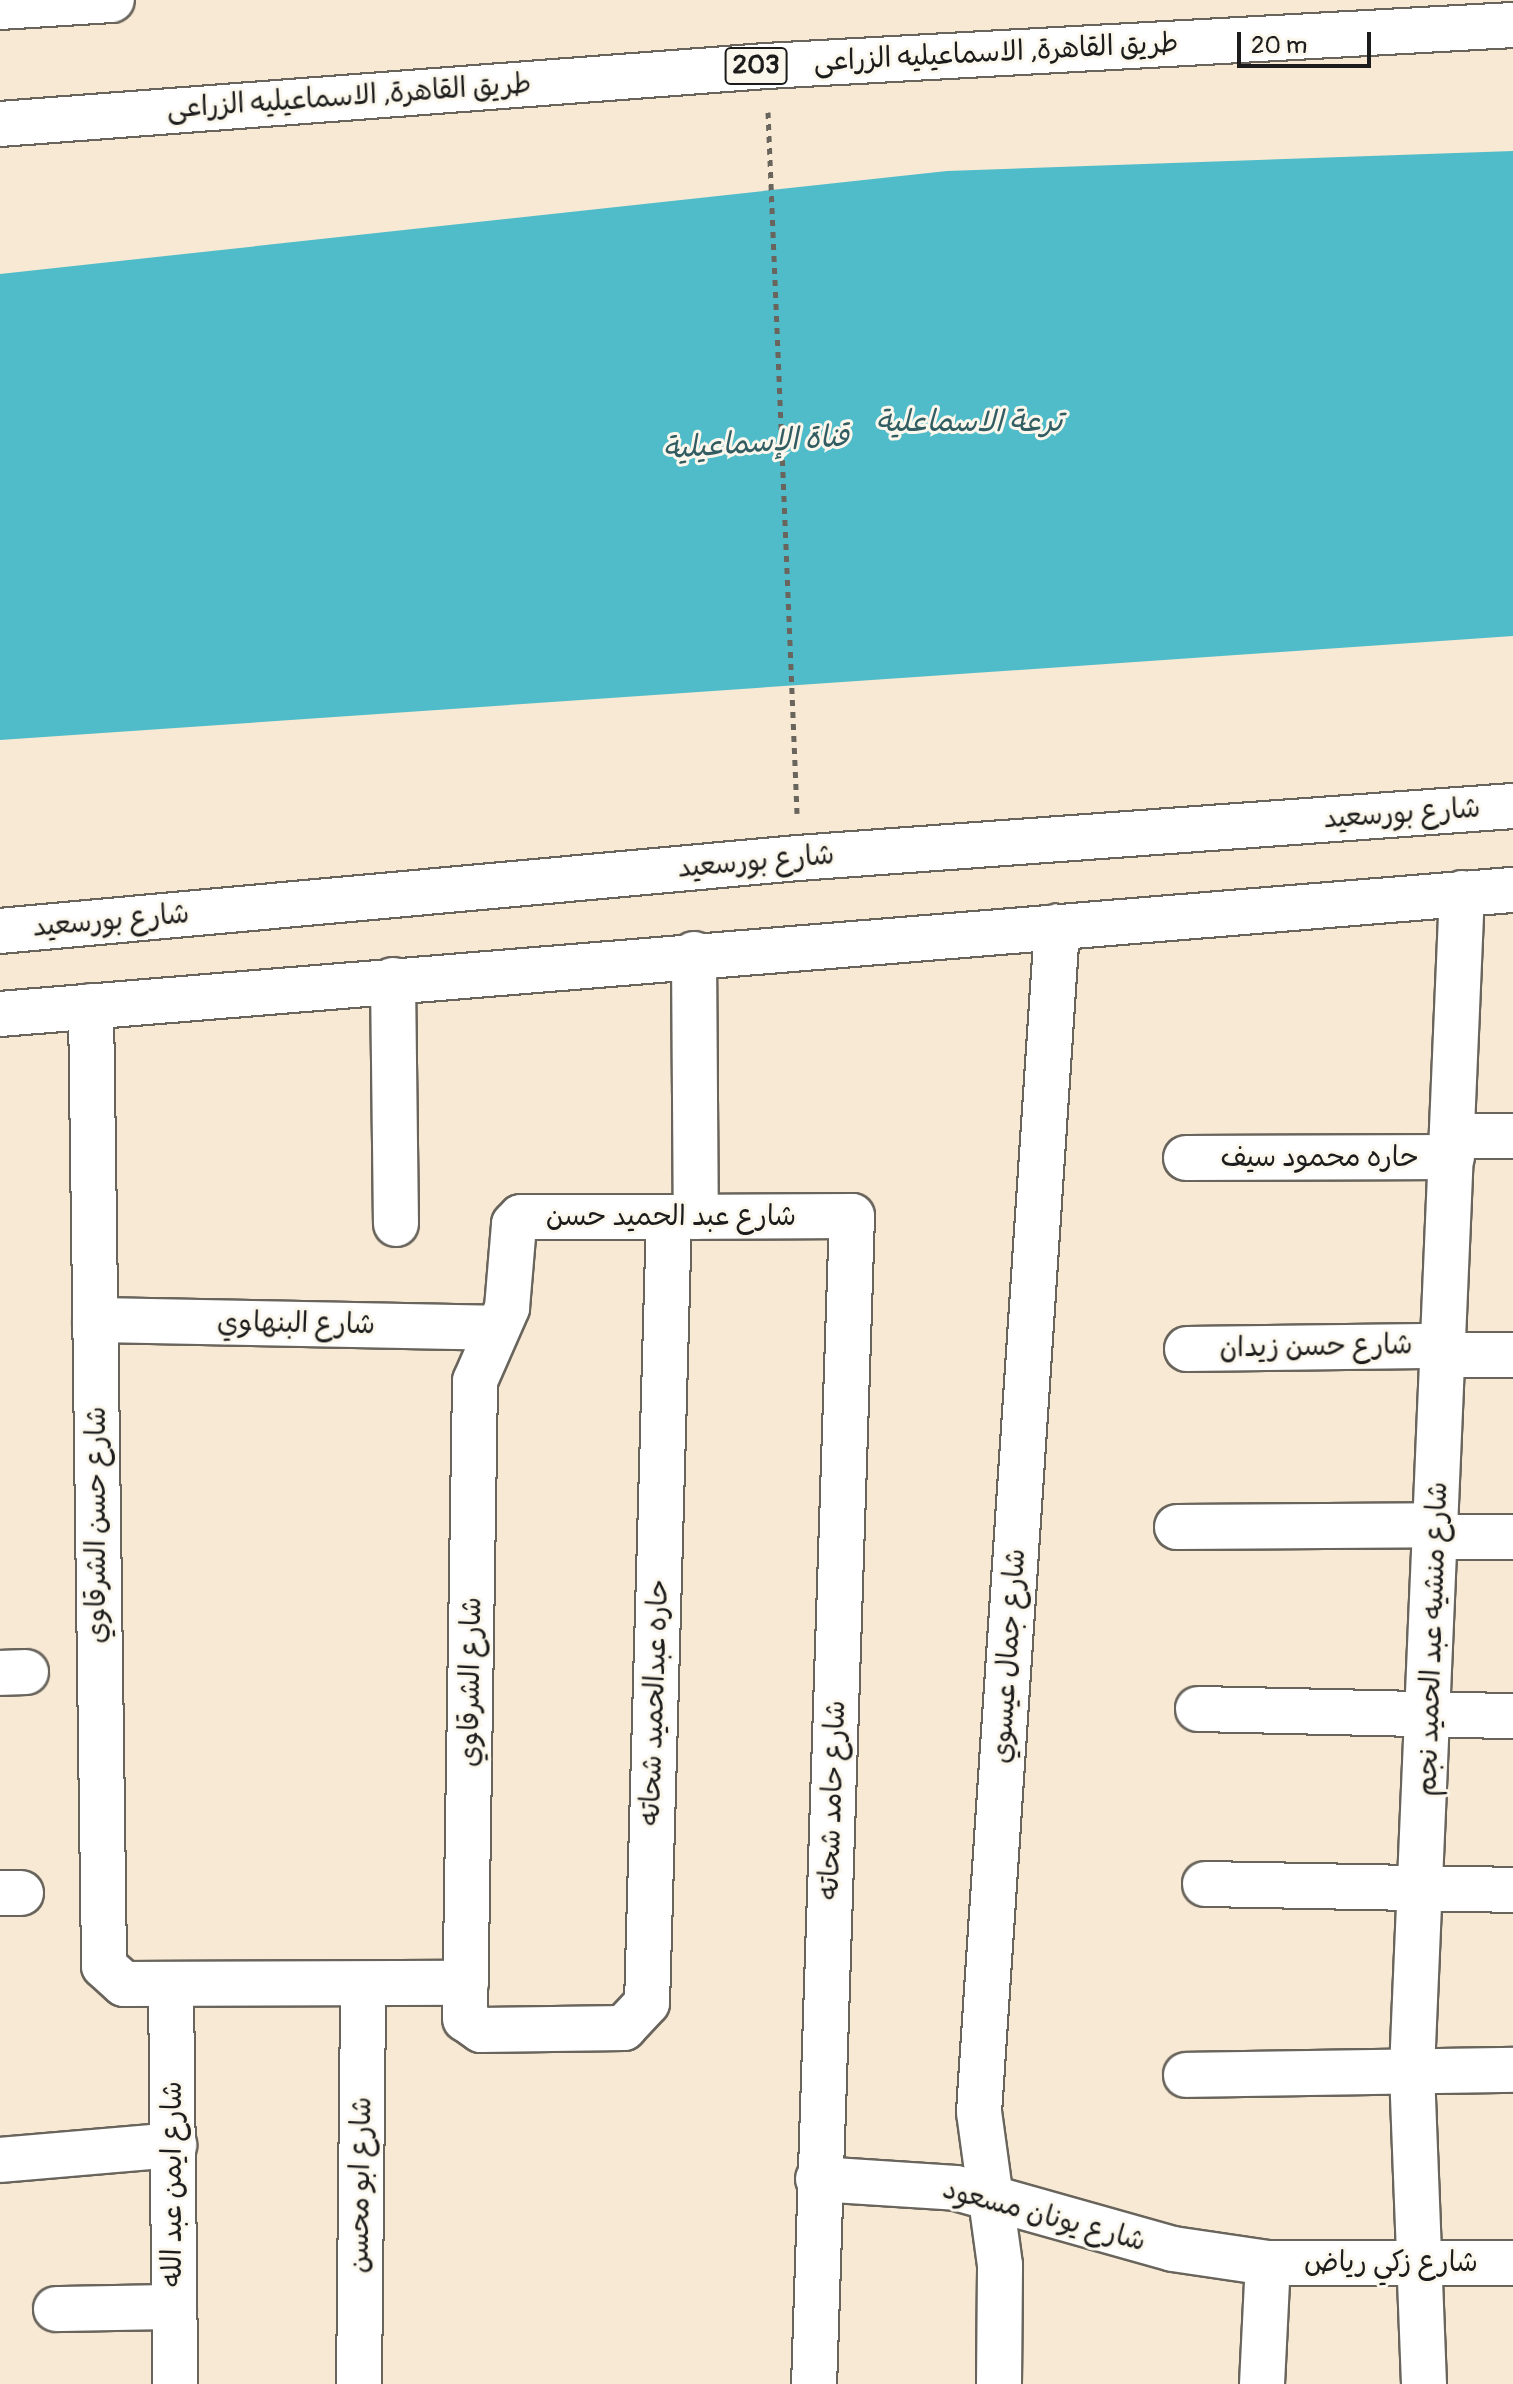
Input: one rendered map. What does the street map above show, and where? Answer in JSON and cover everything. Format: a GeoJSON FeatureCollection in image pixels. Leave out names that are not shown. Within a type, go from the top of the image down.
{"type":"FeatureCollection","features":[{"type":"Feature","properties":{"kind":"street"},"geometry":{"type":"LineString","coordinates":[[0,7],[112,0]]}},
{"type":"Feature","properties":{"kind":"street","name":"طريق القاهرة, الاسماعيليه الزراعى"},"geometry":{"type":"LineString","coordinates":[[0,124],[766,66],[1513,25]]}},
{"type":"Feature","properties":{"kind":"street","name":"شارع بورسعيد"},"geometry":{"type":"LineString","coordinates":[[0,931],[798,858],[1513,806]]}},
{"type":"Feature","properties":{"kind":"street"},"geometry":{"type":"LineString","coordinates":[[0,1014],[694,954],[1513,890]]}},
{"type":"Feature","properties":{"kind":"street","name":"شارع منشيه عبد الحميد نجم"},"geometry":{"type":"LineString","coordinates":[[1424,2384],[1412,2070],[1424,1888],[1462,893]]}},
{"type":"Feature","properties":{"kind":"street","name":"شارع جمال عيسوي"},"geometry":{"type":"LineString","coordinates":[[999,2384],[1000,2265],[979,2112],[1057,927]]}},
{"type":"Feature","properties":{"kind":"street","name":"حاره عبدالحميد شحاته"},"geometry":{"type":"LineString","coordinates":[[473,2029],[624,2028],[647,2003],[694,954]]}},
{"type":"Feature","properties":{"kind":"street"},"geometry":{"type":"LineString","coordinates":[[393,980],[396,1224]]}},
{"type":"Feature","properties":{"kind":"street","name":"شارع حسن الشرقاوي"},"geometry":{"type":"LineString","coordinates":[[91,1006],[99,1951],[118,1982],[171,1984]]}},
{"type":"Feature","properties":{"kind":"street","name":"حاره محمود سيف"},"geometry":{"type":"LineString","coordinates":[[1186,1158],[1452,1147],[1513,1136]]}},
{"type":"Feature","properties":{"kind":"street","name":"شارع عبد الحميد حسن"},"geometry":{"type":"LineString","coordinates":[[475,1381],[511,1287],[517,1219],[852,1216]]}},
{"type":"Feature","properties":{"kind":"street","name":"شارع حامد شحاته"},"geometry":{"type":"LineString","coordinates":[[814,2384],[818,2179],[852,1216]]}},
{"type":"Feature","properties":{"kind":"street","name":"شارع البنهاوي"},"geometry":{"type":"LineString","coordinates":[[95,1320],[497,1328]]}},
{"type":"Feature","properties":{"kind":"street","name":"شارع حسن زيدان"},"geometry":{"type":"LineString","coordinates":[[1187,1349],[1444,1350],[1513,1355]]}},
{"type":"Feature","properties":{"kind":"street","name":"شارع الشرقاوي"},"geometry":{"type":"LineString","coordinates":[[473,2029],[465,2019],[475,1381]]}},
{"type":"Feature","properties":{"kind":"street"},"geometry":{"type":"LineString","coordinates":[[1177,1527],[1437,1531],[1513,1537]]}},
{"type":"Feature","properties":{"kind":"street"},"geometry":{"type":"LineString","coordinates":[[1198,1709],[1513,1716]]}},
{"type":"Feature","properties":{"kind":"street"},"geometry":{"type":"LineString","coordinates":[[1205,1884],[1513,1890]]}},
{"type":"Feature","properties":{"kind":"street"},"geometry":{"type":"LineString","coordinates":[[171,1984],[466,1983]]}},
{"type":"Feature","properties":{"kind":"street","name":"شارع ايمن عبد الله"},"geometry":{"type":"LineString","coordinates":[[171,1984],[175,2384]]}},
{"type":"Feature","properties":{"kind":"street","name":"شارع ابو محسن"},"geometry":{"type":"LineString","coordinates":[[359,2384],[363,1985]]}},
{"type":"Feature","properties":{"kind":"street"},"geometry":{"type":"LineString","coordinates":[[1186,2075],[1513,2070]]}},
{"type":"Feature","properties":{"kind":"street"},"geometry":{"type":"LineString","coordinates":[[0,2160],[174,2145]]}},
{"type":"Feature","properties":{"kind":"street","name":"شارع يونان مسعود"},"geometry":{"type":"LineString","coordinates":[[818,2179],[956,2188],[1173,2249],[1268,2263]]}},
{"type":"Feature","properties":{"kind":"street"},"geometry":{"type":"LineString","coordinates":[[1262,2384],[1268,2263]]}},
{"type":"Feature","properties":{"kind":"street","name":"شارع زكي رياض"},"geometry":{"type":"LineString","coordinates":[[1268,2263],[1513,2263]]}},
{"type":"Feature","properties":{"kind":"street"},"geometry":{"type":"LineString","coordinates":[[56,2309],[174,2307]]}},
{"type":"Feature","properties":{"kind":"path"},"geometry":{"type":"LineString","coordinates":[[769,137],[798,858]]}},
{"type":"Feature","properties":{"kind":"water","name":"ترعة الاسماعلية"},"geometry":{"type":"Polygon","coordinates":[[[1513,151],[1513,636],[0,740],[0,274],[947,171],[1513,151]]]}},
{"type":"Feature","properties":{"kind":"water label","name":"قناة الإسماعيلية"},"geometry":{"type":"Point","coordinates":[756,443]}}]}
